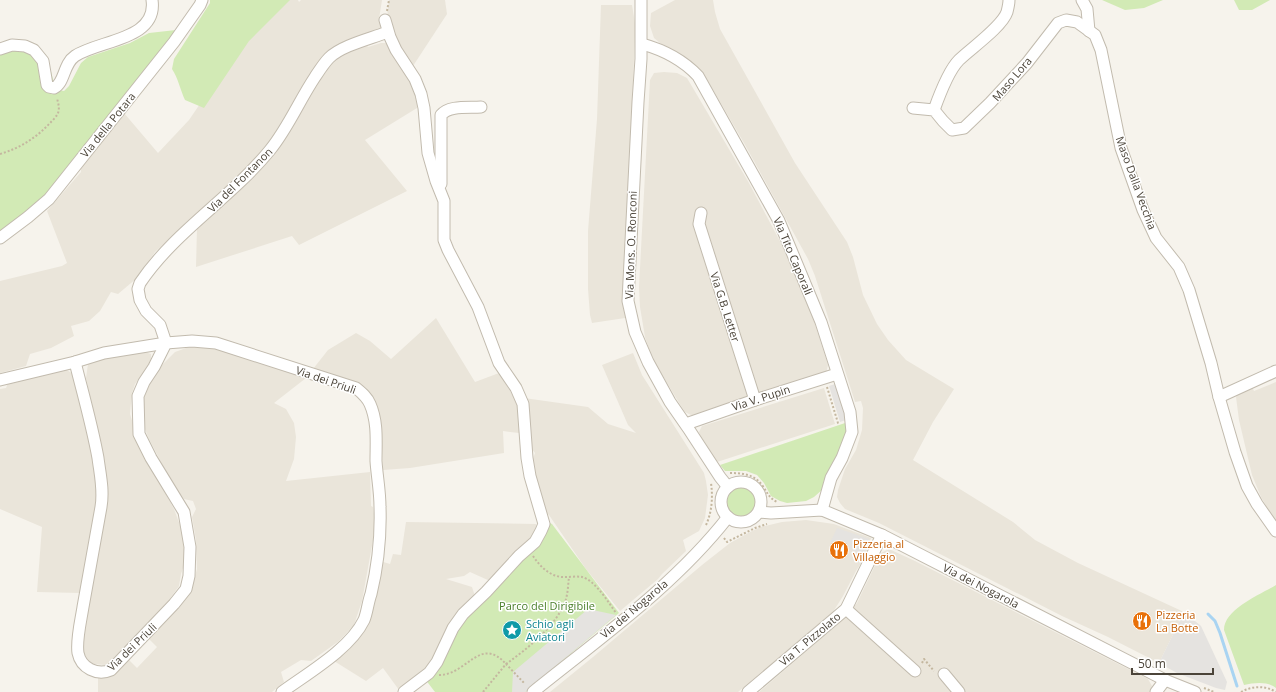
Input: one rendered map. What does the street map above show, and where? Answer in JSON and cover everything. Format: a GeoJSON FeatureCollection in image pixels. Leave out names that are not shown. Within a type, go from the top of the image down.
{"type":"FeatureCollection","features":[{"type":"Feature","properties":{"kind":"street"},"geometry":{"type":"LineString","coordinates":[[0,49],[12,45],[25,46],[37,53],[43,61],[47,85],[48,87],[54,88],[57,87],[68,62],[74,56],[127,36],[140,29],[148,20],[152,12],[152,0]]}},
{"type":"Feature","properties":{"kind":"street","name":"Via della Potara"},"geometry":{"type":"LineString","coordinates":[[0,238],[49,199],[174,42],[202,0]]}},
{"type":"Feature","properties":{"kind":"street","name":"Via Mons. O. Ronconi"},"geometry":{"type":"LineString","coordinates":[[641,0],[642,44],[637,109],[628,301],[635,332],[648,362],[670,402],[728,487]]}},
{"type":"Feature","properties":{"kind":"street"},"geometry":{"type":"LineString","coordinates":[[913,108],[934,110],[943,87],[958,61],[975,47],[1007,14],[1009,0]]}},
{"type":"Feature","properties":{"kind":"street"},"geometry":{"type":"LineString","coordinates":[[1082,0],[1086,9],[1089,31]]}},
{"type":"Feature","properties":{"kind":"street"},"geometry":{"type":"LineString","coordinates":[[385,20],[396,50],[415,79],[421,94],[424,108],[428,153],[436,181],[442,192]]}},
{"type":"Feature","properties":{"kind":"street","name":"Maso Lora"},"geometry":{"type":"LineString","coordinates":[[934,110],[943,122],[952,130],[964,128],[1010,82],[1058,23],[1066,20],[1077,22],[1089,31]]}},
{"type":"Feature","properties":{"kind":"street","name":"Maso Dalla Vecchia"},"geometry":{"type":"LineString","coordinates":[[1089,31],[1095,35],[1101,50],[1121,148],[1144,210],[1156,238],[1179,267],[1189,290],[1212,363],[1219,398],[1247,486],[1257,504],[1276,531]]}},
{"type":"Feature","properties":{"kind":"street","name":"Via del Fontanon"},"geometry":{"type":"LineString","coordinates":[[166,343],[160,325],[146,311],[140,300],[138,288],[145,275],[165,251],[235,187],[270,150],[284,131],[304,94],[330,57],[341,49],[385,33]]}},
{"type":"Feature","properties":{"kind":"street","name":"Via Tito Caporali"},"geometry":{"type":"LineString","coordinates":[[642,44],[672,54],[690,67],[698,76],[779,221],[821,322],[850,412],[852,432],[842,458],[831,478],[822,510]]}},
{"type":"Feature","properties":{"kind":"street"},"geometry":{"type":"LineString","coordinates":[[404,692],[429,673],[437,662],[453,628],[463,614],[535,542],[544,524],[530,476],[527,458],[523,404],[516,388],[499,363],[478,307],[444,240],[445,213],[442,192],[441,115],[450,109],[481,107]]}},
{"type":"Feature","properties":{"kind":"street","name":"Via G.B. Letter"},"geometry":{"type":"LineString","coordinates":[[702,213],[699,224],[755,400]]}},
{"type":"Feature","properties":{"kind":"street","name":"Via dei Priuli"},"geometry":{"type":"LineString","coordinates":[[0,380],[75,362],[104,353],[166,343],[192,341],[216,343],[356,388],[364,395],[373,412],[375,426],[380,529],[379,551],[375,577],[364,620],[353,638],[342,648],[282,692]]}},
{"type":"Feature","properties":{"kind":"street","name":"Via dei Priuli"},"geometry":{"type":"LineString","coordinates":[[75,362],[86,399],[103,491],[80,624],[78,654],[81,660],[91,670],[95,672],[105,672],[111,670],[174,604],[186,589],[189,576],[190,547],[184,512],[151,458],[139,434],[138,396],[144,382],[154,367],[166,343]]}},
{"type":"Feature","properties":{"kind":"street"},"geometry":{"type":"LineString","coordinates":[[1219,398],[1276,371]]}},
{"type":"Feature","properties":{"kind":"street","name":"Via V. Pupin"},"geometry":{"type":"LineString","coordinates":[[686,424],[837,374]]}},
{"type":"Feature","properties":{"kind":"street"},"geometry":{"type":"LineString","coordinates":[[734,483],[748,483],[754,486],[762,498],[760,512],[756,517],[745,522],[733,521],[724,513],[721,502],[724,491],[734,483]]}},
{"type":"Feature","properties":{"kind":"street","name":"Via dei Nogarola"},"geometry":{"type":"LineString","coordinates":[[760,512],[822,510],[882,534],[1165,680],[1197,689]]}},
{"type":"Feature","properties":{"kind":"street","name":"Via dei Nogarola"},"geometry":{"type":"LineString","coordinates":[[530,688],[656,593],[718,530],[728,517]]}},
{"type":"Feature","properties":{"kind":"street","name":"Via T. Pizzolato"},"geometry":{"type":"LineString","coordinates":[[748,692],[846,608],[882,534]]}},
{"type":"Feature","properties":{"kind":"street"},"geometry":{"type":"LineString","coordinates":[[846,608],[914,671]]}},
{"type":"Feature","properties":{"kind":"street"},"geometry":{"type":"LineString","coordinates":[[944,674],[960,692]]}},
{"type":"Feature","properties":{"kind":"street"},"geometry":{"type":"LineString","coordinates":[[1156,692],[1165,680]]}},
{"type":"Feature","properties":{"kind":"path"},"geometry":{"type":"LineString","coordinates":[[0,154],[16,149],[38,135],[58,114],[59,108],[57,96],[60,90],[60,82]]}},
{"type":"Feature","properties":{"kind":"path"},"geometry":{"type":"LineString","coordinates":[[826,385],[838,423],[844,422]]}},
{"type":"Feature","properties":{"kind":"path"},"geometry":{"type":"LineString","coordinates":[[726,473],[748,474],[757,479],[772,500],[780,504]]}},
{"type":"Feature","properties":{"kind":"path"},"geometry":{"type":"LineString","coordinates":[[704,528],[710,515],[712,502],[710,480]]}},
{"type":"Feature","properties":{"kind":"path"},"geometry":{"type":"LineString","coordinates":[[706,524],[718,530],[728,542],[755,528],[770,523]]}},
{"type":"Feature","properties":{"kind":"path"},"geometry":{"type":"LineString","coordinates":[[528,549],[546,570],[560,577],[582,577],[589,580],[603,595],[622,620]]}},
{"type":"Feature","properties":{"kind":"path"},"geometry":{"type":"LineString","coordinates":[[483,692],[506,664],[532,644],[556,619],[566,600],[569,577]]}},
{"type":"Feature","properties":{"kind":"path"},"geometry":{"type":"LineString","coordinates":[[429,673],[442,676],[448,674],[487,653],[496,655],[530,688]]}},
{"type":"Feature","properties":{"kind":"path"},"geometry":{"type":"LineString","coordinates":[[914,671],[924,659],[940,677],[944,674]]}},
{"type":"Feature","properties":{"kind":"path"},"geometry":{"type":"LineString","coordinates":[[1240,692],[1246,689],[1261,686],[1276,692]]}},
{"type":"Feature","properties":{"kind":"path"},"geometry":{"type":"LineString","coordinates":[[1197,689],[1214,692]]}},
{"type":"Feature","properties":{"kind":"shaded area"},"geometry":{"type":"Polygon","coordinates":[[[282,0],[298,0],[299,2],[301,0],[382,0],[379,19],[383,28],[339,45],[259,155],[155,252],[137,278],[118,294],[111,292],[100,311],[89,321],[71,326],[74,336],[51,348],[30,354],[26,366],[0,373],[0,281],[62,266],[67,263],[47,211],[81,172],[81,168],[124,113],[158,153],[189,120],[245,38],[282,0]]]}},
{"type":"Feature","properties":{"kind":"shaded area"},"geometry":{"type":"Polygon","coordinates":[[[389,0],[445,0],[447,14],[411,69],[389,26],[387,18],[389,0]]]}},
{"type":"Feature","properties":{"kind":"shaded area"},"geometry":{"type":"Polygon","coordinates":[[[675,0],[713,0],[720,29],[795,163],[847,242],[853,257],[863,295],[877,324],[888,340],[906,360],[954,389],[933,422],[913,460],[1013,522],[1035,540],[1078,563],[1184,612],[1159,663],[1062,616],[879,523],[845,509],[840,503],[837,497],[838,490],[845,469],[856,450],[862,430],[863,408],[861,401],[855,402],[815,276],[808,259],[744,143],[702,71],[679,53],[660,43],[654,38],[650,26],[651,13],[675,0]]]}},
{"type":"Feature","properties":{"kind":"shaded area"},"geometry":{"type":"Polygon","coordinates":[[[601,5],[632,5],[635,35],[624,285],[625,318],[592,323],[588,289],[588,231],[597,119],[601,5]]]}},
{"type":"Feature","properties":{"kind":"shaded area"},"geometry":{"type":"Polygon","coordinates":[[[381,43],[389,43],[413,88],[417,108],[365,140],[407,191],[299,245],[292,236],[196,267],[197,228],[236,193],[325,68],[343,55],[366,44],[368,47],[381,43]]]}},
{"type":"Feature","properties":{"kind":"shaded area"},"geometry":{"type":"Polygon","coordinates":[[[654,73],[677,73],[687,78],[749,183],[790,260],[809,306],[828,365],[826,374],[693,416],[685,412],[652,358],[645,337],[640,307],[639,287],[650,80],[654,73]]]}},
{"type":"Feature","properties":{"kind":"shaded area"},"geometry":{"type":"Polygon","coordinates":[[[436,318],[475,382],[499,373],[518,404],[519,433],[503,431],[504,453],[410,468],[383,470],[381,423],[379,411],[374,399],[358,383],[313,369],[328,350],[356,333],[370,341],[391,359],[436,318]]]}},
{"type":"Feature","properties":{"kind":"shaded area"},"geometry":{"type":"Polygon","coordinates":[[[189,347],[211,348],[227,352],[306,378],[274,403],[286,409],[294,423],[296,437],[294,459],[286,481],[370,472],[371,506],[373,507],[375,520],[362,601],[354,625],[339,641],[311,661],[301,660],[281,672],[284,682],[272,692],[98,692],[98,677],[118,669],[129,660],[137,668],[157,647],[148,638],[174,613],[193,583],[197,569],[196,540],[192,517],[196,509],[193,501],[184,499],[171,481],[149,439],[143,424],[142,405],[145,390],[160,367],[175,352],[189,347]]]}},
{"type":"Feature","properties":{"kind":"shaded area"},"geometry":{"type":"Polygon","coordinates":[[[142,351],[151,354],[151,362],[135,384],[132,393],[130,414],[137,437],[150,465],[174,509],[181,528],[185,551],[184,565],[179,586],[161,609],[112,660],[105,665],[94,664],[87,660],[83,654],[82,635],[105,514],[107,481],[86,378],[88,364],[97,360],[142,351]]]}},
{"type":"Feature","properties":{"kind":"shaded area"},"geometry":{"type":"Polygon","coordinates":[[[633,353],[642,375],[704,473],[708,495],[705,518],[699,531],[683,540],[686,551],[658,579],[620,611],[586,569],[549,515],[541,508],[531,475],[536,473],[531,465],[535,453],[527,443],[524,398],[588,407],[608,424],[636,433],[628,425],[602,365],[633,353]]]}},
{"type":"Feature","properties":{"kind":"shaded area"},"geometry":{"type":"Polygon","coordinates":[[[65,369],[75,375],[91,444],[97,483],[97,498],[91,540],[80,593],[37,592],[42,527],[0,509],[0,389],[6,388],[8,383],[65,369]]]}},
{"type":"Feature","properties":{"kind":"shaded area"},"geometry":{"type":"Polygon","coordinates":[[[1276,382],[1276,523],[1261,497],[1252,475],[1239,420],[1236,397],[1238,393],[1252,387],[1254,391],[1276,382]]]}},
{"type":"Feature","properties":{"kind":"shaded area"},"geometry":{"type":"Polygon","coordinates":[[[838,383],[849,419],[840,422],[829,386],[838,383]]]}},
{"type":"Feature","properties":{"kind":"shaded area"},"geometry":{"type":"Polygon","coordinates":[[[824,388],[835,424],[717,462],[700,435],[699,432],[702,426],[824,388]]]}},
{"type":"Feature","properties":{"kind":"shaded area"},"geometry":{"type":"Polygon","coordinates":[[[806,520],[834,524],[871,538],[865,557],[833,612],[738,692],[550,692],[730,543],[761,527],[782,522],[806,520]]]}},
{"type":"Feature","properties":{"kind":"shaded area"},"geometry":{"type":"Polygon","coordinates":[[[406,522],[536,524],[536,526],[534,534],[519,552],[490,581],[470,572],[464,576],[446,579],[472,587],[475,596],[455,615],[431,663],[399,690],[383,668],[366,681],[334,661],[336,657],[356,641],[368,623],[380,561],[390,564],[393,554],[401,555],[406,522]]]}},
{"type":"Feature","properties":{"kind":"shaded area"},"geometry":{"type":"Polygon","coordinates":[[[837,528],[869,539],[864,555],[831,541],[837,528]]]}},
{"type":"Feature","properties":{"kind":"shaded area"},"geometry":{"type":"Polygon","coordinates":[[[889,549],[1148,679],[1152,686],[1150,692],[759,692],[837,625],[857,603],[881,553],[889,549]]]}},
{"type":"Feature","properties":{"kind":"shaded area"},"geometry":{"type":"Polygon","coordinates":[[[588,609],[616,615],[525,692],[512,692],[513,672],[588,609]]]}},
{"type":"Feature","properties":{"kind":"shaded area"},"geometry":{"type":"Polygon","coordinates":[[[1184,612],[1201,626],[1227,682],[1225,690],[1177,673],[1159,663],[1184,612]]]}},
{"type":"Feature","properties":{"kind":"green space"},"geometry":{"type":"Polygon","coordinates":[[[210,0],[290,0],[249,41],[204,108],[185,100],[172,69],[174,59],[210,3],[210,0]]]}},
{"type":"Feature","properties":{"kind":"green space"},"geometry":{"type":"Polygon","coordinates":[[[1102,0],[1163,0],[1144,8],[1125,10],[1102,0]]]}},
{"type":"Feature","properties":{"kind":"green space"},"geometry":{"type":"Polygon","coordinates":[[[1234,0],[1270,0],[1252,10],[1239,10],[1234,0]]]}},
{"type":"Feature","properties":{"kind":"green space"},"geometry":{"type":"Polygon","coordinates":[[[176,30],[35,210],[0,238],[0,55],[25,49],[49,64],[55,87],[64,91],[69,86],[81,63],[88,57],[130,43],[149,33],[176,30]]]}},
{"type":"Feature","properties":{"kind":"green space"},"geometry":{"type":"Polygon","coordinates":[[[848,422],[849,428],[823,489],[814,497],[806,501],[787,503],[780,501],[771,496],[764,483],[757,475],[746,471],[725,471],[720,465],[848,422]]]}},
{"type":"Feature","properties":{"kind":"green space"},"geometry":{"type":"Polygon","coordinates":[[[742,487],[752,492],[757,502],[752,512],[742,517],[732,512],[727,502],[732,492],[742,487]]]}},
{"type":"Feature","properties":{"kind":"green space","name":"Parco del Dirigibile"},"geometry":{"type":"Polygon","coordinates":[[[548,522],[552,524],[619,613],[525,692],[435,692],[425,679],[455,629],[548,522]]]}},
{"type":"Feature","properties":{"kind":"green space"},"geometry":{"type":"Polygon","coordinates":[[[1276,585],[1276,688],[1265,683],[1244,685],[1224,630],[1226,622],[1236,609],[1244,603],[1276,585]]]}},
{"type":"Feature","properties":{"kind":"waterway"},"geometry":{"type":"LineString","coordinates":[[1208,614],[1215,621],[1220,633],[1237,686]]}},
{"type":"Feature","properties":{"kind":"place","name":"Pizzeria al Villaggio"},"geometry":{"type":"Point","coordinates":[839,550]}},
{"type":"Feature","properties":{"kind":"place","name":"Pizzeria La Botte"},"geometry":{"type":"Point","coordinates":[1142,621]}},
{"type":"Feature","properties":{"kind":"place","name":"Schio agli Aviatori"},"geometry":{"type":"Point","coordinates":[512,630]}}]}
